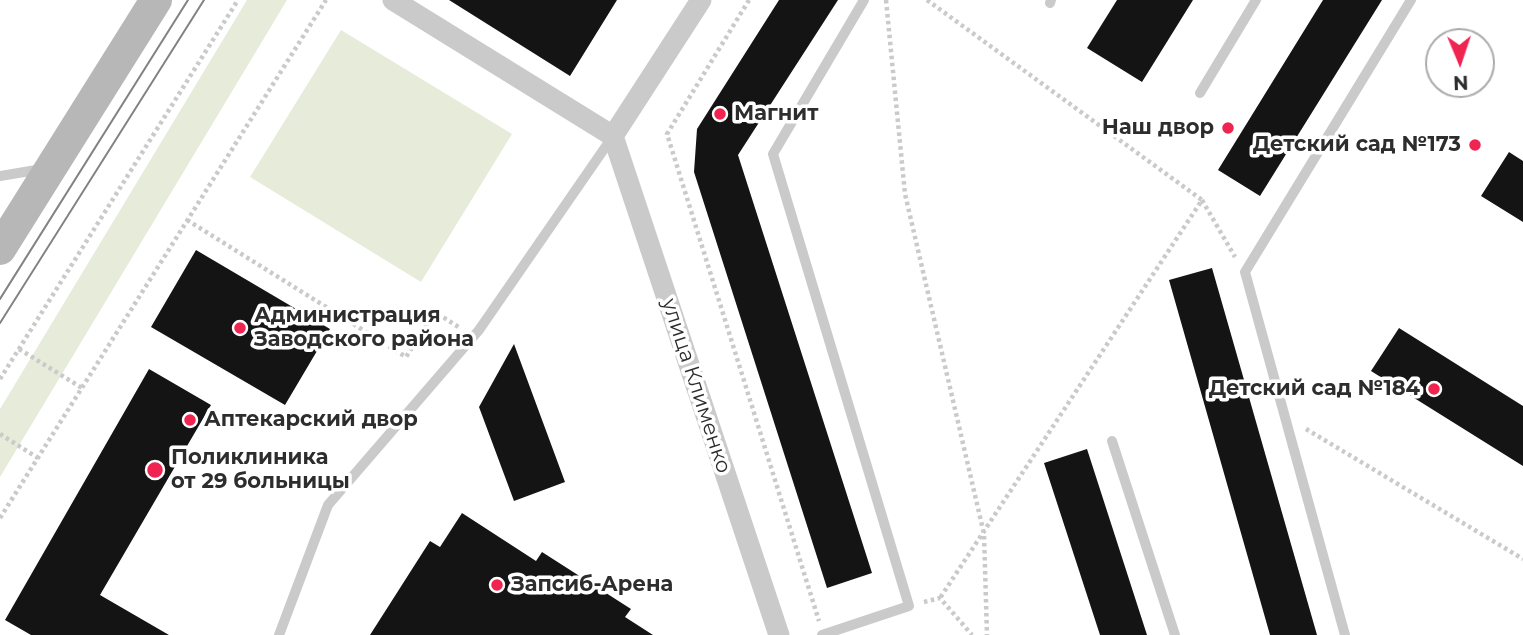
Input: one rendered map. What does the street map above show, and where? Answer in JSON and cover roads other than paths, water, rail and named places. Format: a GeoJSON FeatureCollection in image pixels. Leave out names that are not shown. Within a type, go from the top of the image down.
{"type":"FeatureCollection","features":[{"type":"Feature","properties":{"kind":"street"},"geometry":{"type":"LineString","coordinates":[[0,249],[156,0]]}},
{"type":"Feature","properties":{"kind":"street"},"geometry":{"type":"LineString","coordinates":[[393,0],[613,136],[701,0]]}},
{"type":"Feature","properties":{"kind":"street","name":"улица Клименко"},"geometry":{"type":"LineString","coordinates":[[613,136],[779,635]]}},
{"type":"Feature","properties":{"kind":"lane"},"geometry":{"type":"LineString","coordinates":[[823,635],[909,606],[772,154],[864,0]]}},
{"type":"Feature","properties":{"kind":"lane"},"geometry":{"type":"LineString","coordinates":[[1200,93],[1256,0]]}},
{"type":"Feature","properties":{"kind":"lane"},"geometry":{"type":"LineString","coordinates":[[1345,635],[1244,272],[1411,0]]}},
{"type":"Feature","properties":{"kind":"lane"},"geometry":{"type":"LineString","coordinates":[[279,635],[328,505],[474,336],[613,136]]}},
{"type":"Feature","properties":{"kind":"lane"},"geometry":{"type":"LineString","coordinates":[[0,176],[52,167]]}},
{"type":"Feature","properties":{"kind":"lane"},"geometry":{"type":"LineString","coordinates":[[1112,441],[1175,635]]}},
{"type":"Feature","properties":{"kind":"tram line"},"geometry":{"type":"LineString","coordinates":[[0,299],[188,0]]}},
{"type":"Feature","properties":{"kind":"tram line"},"geometry":{"type":"LineString","coordinates":[[0,323],[204,0]]}},
{"type":"Feature","properties":{"kind":"place","name":"Магнит"},"geometry":{"type":"Point","coordinates":[720,114]}},
{"type":"Feature","properties":{"kind":"place","name":"Наш двор"},"geometry":{"type":"Point","coordinates":[1228,128]}},
{"type":"Feature","properties":{"kind":"place","name":"Детский сад №173"},"geometry":{"type":"Point","coordinates":[1475,145]}},
{"type":"Feature","properties":{"kind":"place","name":"Администрация Заводского района"},"geometry":{"type":"Point","coordinates":[240,328]}},
{"type":"Feature","properties":{"kind":"place","name":"Детский сад №184"},"geometry":{"type":"Point","coordinates":[1434,389]}},
{"type":"Feature","properties":{"kind":"place","name":"Аптекарский двор"},"geometry":{"type":"Point","coordinates":[190,420]}},
{"type":"Feature","properties":{"kind":"place","name":"Поликлиника от 29 больницы"},"geometry":{"type":"Point","coordinates":[155,470]}},
{"type":"Feature","properties":{"kind":"place","name":"Запсиб-Арена"},"geometry":{"type":"Point","coordinates":[497,585]}}]}
